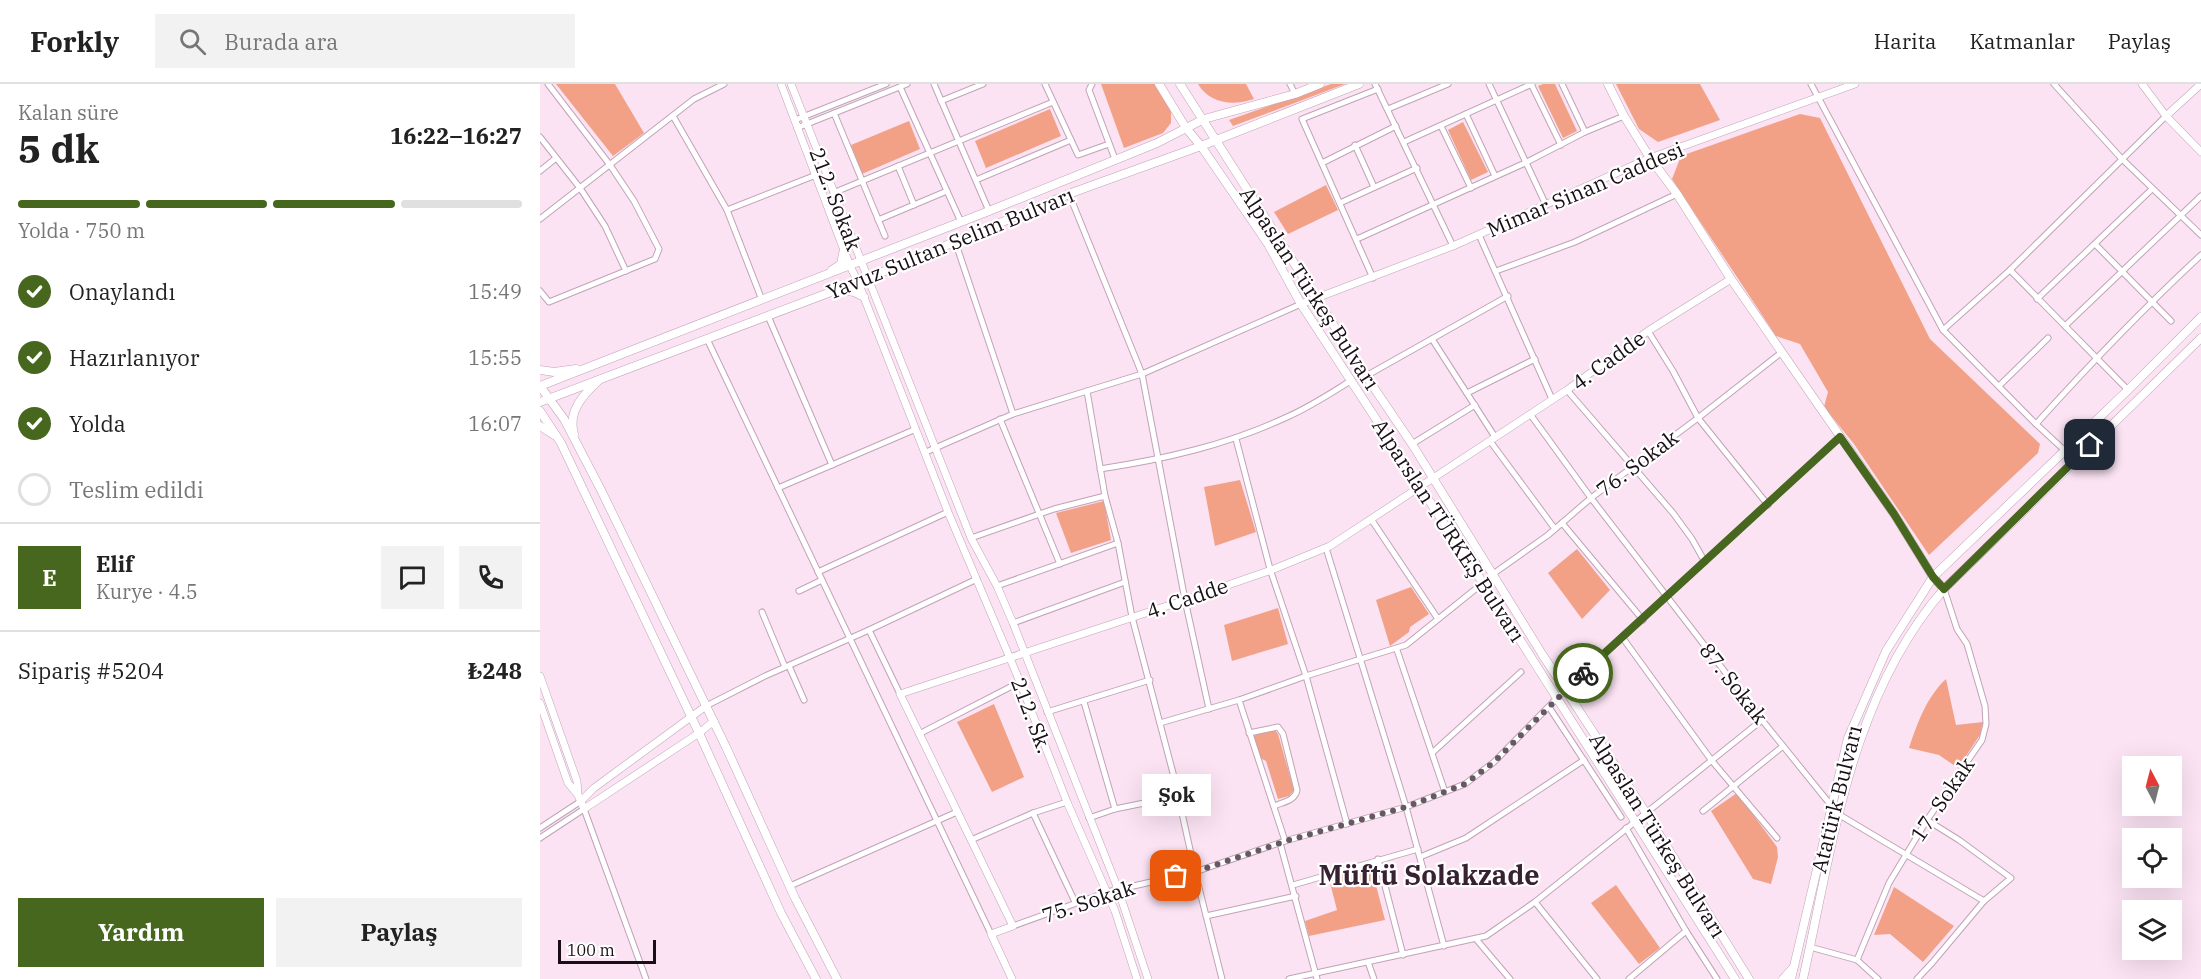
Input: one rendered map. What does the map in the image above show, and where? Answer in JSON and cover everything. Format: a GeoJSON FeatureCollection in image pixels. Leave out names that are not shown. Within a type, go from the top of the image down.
{"type":"FeatureCollection","features":[{"type":"Feature","properties":{"kind":"main road","name":"Alparslan TÜRKEŞ Bulvarı"},"geometry":{"type":"LineString","coordinates":[[1159,84],[1186,128],[1201,146],[1268,244],[1301,304],[1420,485],[1735,979]]}},
{"type":"Feature","properties":{"kind":"main road","name":"Alpaslan Türkeş Bulvarı"},"geometry":{"type":"LineString","coordinates":[[1180,84],[1317,300],[1412,444],[1749,979]]}},
{"type":"Feature","properties":{"kind":"main road","name":"Yavuz Sultan Selim Bulvarı"},"geometry":{"type":"LineString","coordinates":[[540,386],[989,211],[1157,143],[1204,119],[1295,94],[1320,84]]}},
{"type":"Feature","properties":{"kind":"main road","name":"Yavuz Sultan Selim Bulvarı"},"geometry":{"type":"LineString","coordinates":[[540,402],[858,282],[1069,194],[1201,146],[1359,84]]}},
{"type":"Feature","properties":{"kind":"main road"},"geometry":{"type":"LineString","coordinates":[[1608,84],[1624,116],[1650,158],[1677,194],[1731,279],[1894,514],[1933,577],[1944,589]]}},
{"type":"Feature","properties":{"kind":"main road"},"geometry":{"type":"LineString","coordinates":[[827,274],[841,264],[844,249]]}},
{"type":"Feature","properties":{"kind":"main road"},"geometry":{"type":"LineString","coordinates":[[837,290],[854,292],[864,297]]}},
{"type":"Feature","properties":{"kind":"main road","name":"Atatürk Bulvarı"},"geometry":{"type":"LineString","coordinates":[[1791,979],[1848,738],[1886,651],[1933,577],[2066,451],[2201,317]]}},
{"type":"Feature","properties":{"kind":"main road"},"geometry":{"type":"LineString","coordinates":[[701,324],[707,339]]}},
{"type":"Feature","properties":{"kind":"main road"},"geometry":{"type":"LineString","coordinates":[[1803,979],[1838,814],[1858,742],[1874,703],[1898,656],[1932,603],[1944,589],[2201,338]]}},
{"type":"Feature","properties":{"kind":"main road"},"geometry":{"type":"LineString","coordinates":[[540,370],[554,372],[596,365]]}},
{"type":"Feature","properties":{"kind":"main road"},"geometry":{"type":"LineString","coordinates":[[578,447],[572,427],[576,409],[586,393],[602,378]]}},
{"type":"Feature","properties":{"kind":"main road"},"geometry":{"type":"LineString","coordinates":[[540,386],[564,419],[714,721],[790,886],[837,979]]}},
{"type":"Feature","properties":{"kind":"main road"},"geometry":{"type":"LineString","coordinates":[[540,411],[557,437],[691,717],[781,913],[816,979]]}},
{"type":"Feature","properties":{"kind":"main road"},"geometry":{"type":"LineString","coordinates":[[540,426],[557,437]]}},
{"type":"Feature","properties":{"kind":"main road"},"geometry":{"type":"LineString","coordinates":[[1783,979],[1794,966]]}},
{"type":"Feature","properties":{"kind":"street"},"geometry":{"type":"LineString","coordinates":[[540,291],[549,302],[655,259],[659,249],[634,201],[610,165],[548,84]]}},
{"type":"Feature","properties":{"kind":"street"},"geometry":{"type":"LineString","coordinates":[[704,84],[710,91]]}},
{"type":"Feature","properties":{"kind":"street"},"geometry":{"type":"LineString","coordinates":[[540,219],[694,99],[724,84]]}},
{"type":"Feature","properties":{"kind":"street","name":"212. Sk."},"geometry":{"type":"LineString","coordinates":[[781,84],[850,266],[948,512],[1010,657],[1067,802],[1115,911],[1137,979]]}},
{"type":"Feature","properties":{"kind":"street","name":"212. Sokak"},"geometry":{"type":"LineString","coordinates":[[791,84],[971,538],[997,586],[1025,653],[1118,889],[1148,979]]}},
{"type":"Feature","properties":{"kind":"street"},"geometry":{"type":"LineString","coordinates":[[805,121],[886,84]]}},
{"type":"Feature","properties":{"kind":"street"},"geometry":{"type":"LineString","coordinates":[[796,124],[834,113],[907,84]]}},
{"type":"Feature","properties":{"kind":"street"},"geometry":{"type":"LineString","coordinates":[[934,84],[989,211]]}},
{"type":"Feature","properties":{"kind":"street"},"geometry":{"type":"LineString","coordinates":[[941,101],[983,84]]}},
{"type":"Feature","properties":{"kind":"street"},"geometry":{"type":"LineString","coordinates":[[1045,84],[1078,155],[1109,144]]}},
{"type":"Feature","properties":{"kind":"street"},"geometry":{"type":"LineString","coordinates":[[1092,84],[1089,90],[1115,159]]}},
{"type":"Feature","properties":{"kind":"street"},"geometry":{"type":"LineString","coordinates":[[1290,84],[1295,94]]}},
{"type":"Feature","properties":{"kind":"street"},"geometry":{"type":"LineString","coordinates":[[1388,109],[1448,84]]}},
{"type":"Feature","properties":{"kind":"street"},"geometry":{"type":"LineString","coordinates":[[1489,84],[1546,205]]}},
{"type":"Feature","properties":{"kind":"street"},"geometry":{"type":"LineString","coordinates":[[1404,142],[1532,84],[1561,145]]}},
{"type":"Feature","properties":{"kind":"street"},"geometry":{"type":"LineString","coordinates":[[1562,84],[1585,132]]}},
{"type":"Feature","properties":{"kind":"street"},"geometry":{"type":"LineString","coordinates":[[1811,84],[1943,330],[2075,460]]}},
{"type":"Feature","properties":{"kind":"street","name":"Mimar Sinan Caddesi"},"geometry":{"type":"LineString","coordinates":[[1301,304],[1317,300],[1453,246],[1650,158],[1855,84]]}},
{"type":"Feature","properties":{"kind":"street"},"geometry":{"type":"LineString","coordinates":[[2054,84],[2121,158],[2201,235]]}},
{"type":"Feature","properties":{"kind":"street"},"geometry":{"type":"LineString","coordinates":[[2142,84],[2166,116],[2200,148]]}},
{"type":"Feature","properties":{"kind":"street"},"geometry":{"type":"LineString","coordinates":[[1943,330],[2010,270],[2121,158],[2200,84]]}},
{"type":"Feature","properties":{"kind":"street"},"geometry":{"type":"LineString","coordinates":[[900,87],[960,222]]}},
{"type":"Feature","properties":{"kind":"street"},"geometry":{"type":"LineString","coordinates":[[1373,278],[1302,119],[1376,87],[1453,246]]}},
{"type":"Feature","properties":{"kind":"street"},"geometry":{"type":"LineString","coordinates":[[833,193],[1053,102]]}},
{"type":"Feature","properties":{"kind":"street"},"geometry":{"type":"LineString","coordinates":[[834,113],[885,236]]}},
{"type":"Feature","properties":{"kind":"street"},"geometry":{"type":"LineString","coordinates":[[1466,114],[1495,176]]}},
{"type":"Feature","properties":{"kind":"street"},"geometry":{"type":"LineString","coordinates":[[673,116],[727,210],[762,300]]}},
{"type":"Feature","properties":{"kind":"street"},"geometry":{"type":"LineString","coordinates":[[1357,239],[1624,116]]}},
{"type":"Feature","properties":{"kind":"street"},"geometry":{"type":"LineString","coordinates":[[1322,163],[1396,126]]}},
{"type":"Feature","properties":{"kind":"street"},"geometry":{"type":"LineString","coordinates":[[1441,126],[1471,188]]}},
{"type":"Feature","properties":{"kind":"street"},"geometry":{"type":"LineString","coordinates":[[540,137],[604,225],[626,271]]}},
{"type":"Feature","properties":{"kind":"street"},"geometry":{"type":"LineString","coordinates":[[976,180],[1071,140]]}},
{"type":"Feature","properties":{"kind":"street"},"geometry":{"type":"LineString","coordinates":[[1355,145],[1374,187]]}},
{"type":"Feature","properties":{"kind":"street"},"geometry":{"type":"LineString","coordinates":[[540,171],[556,158]]}},
{"type":"Feature","properties":{"kind":"street"},"geometry":{"type":"LineString","coordinates":[[898,166],[914,205]]}},
{"type":"Feature","properties":{"kind":"street"},"geometry":{"type":"LineString","coordinates":[[1340,203],[1417,168]]}},
{"type":"Feature","properties":{"kind":"street"},"geometry":{"type":"LineString","coordinates":[[727,210],[816,176]]}},
{"type":"Feature","properties":{"kind":"street"},"geometry":{"type":"LineString","coordinates":[[2037,299],[2152,189]]}},
{"type":"Feature","properties":{"kind":"street"},"geometry":{"type":"LineString","coordinates":[[878,220],[947,191]]}},
{"type":"Feature","properties":{"kind":"street"},"geometry":{"type":"LineString","coordinates":[[1069,194],[1142,374],[1157,460],[1209,709]]}},
{"type":"Feature","properties":{"kind":"street"},"geometry":{"type":"LineString","coordinates":[[1496,271],[1575,242],[1677,194]]}},
{"type":"Feature","properties":{"kind":"street"},"geometry":{"type":"LineString","coordinates":[[2065,326],[2201,196]]}},
{"type":"Feature","properties":{"kind":"street"},"geometry":{"type":"LineString","coordinates":[[1479,235],[1552,399]]}},
{"type":"Feature","properties":{"kind":"street"},"geometry":{"type":"LineString","coordinates":[[955,241],[1013,414]]}},
{"type":"Feature","properties":{"kind":"street"},"geometry":{"type":"LineString","coordinates":[[2095,244],[2171,321]]}},
{"type":"Feature","properties":{"kind":"street"},"geometry":{"type":"LineString","coordinates":[[2036,424],[2095,358],[2201,255]]}},
{"type":"Feature","properties":{"kind":"street"},"geometry":{"type":"LineString","coordinates":[[2010,270],[2128,390]]}},
{"type":"Feature","properties":{"kind":"street","name":"4. Cadde"},"geometry":{"type":"LineString","coordinates":[[900,694],[1185,600],[1326,548],[1567,390],[1648,331],[1731,279]]}},
{"type":"Feature","properties":{"kind":"street"},"geometry":{"type":"LineString","coordinates":[[1366,376],[1508,296]]}},
{"type":"Feature","properties":{"kind":"street"},"geometry":{"type":"LineString","coordinates":[[926,452],[1013,414],[1142,374],[1301,304]]}},
{"type":"Feature","properties":{"kind":"street"},"geometry":{"type":"LineString","coordinates":[[768,316],[831,465]]}},
{"type":"Feature","properties":{"kind":"street"},"geometry":{"type":"LineString","coordinates":[[1648,331],[1698,418],[1768,505]]}},
{"type":"Feature","properties":{"kind":"street"},"geometry":{"type":"LineString","coordinates":[[707,339],[1012,979]]}},
{"type":"Feature","properties":{"kind":"street"},"geometry":{"type":"LineString","coordinates":[[1432,339],[1467,393],[1492,439],[1555,529]]}},
{"type":"Feature","properties":{"kind":"street"},"geometry":{"type":"LineString","coordinates":[[1999,386],[2048,339]]}},
{"type":"Feature","properties":{"kind":"street","name":"76. Sokak"},"geometry":{"type":"LineString","coordinates":[[1493,574],[1555,529],[1591,498],[1782,352]]}},
{"type":"Feature","properties":{"kind":"street"},"geometry":{"type":"LineString","coordinates":[[1467,393],[1535,359]]}},
{"type":"Feature","properties":{"kind":"street"},"geometry":{"type":"LineString","coordinates":[[1100,469],[1157,460],[1236,439],[1290,416],[1352,380]]}},
{"type":"Feature","properties":{"kind":"street"},"geometry":{"type":"LineString","coordinates":[[1567,390],[1683,526],[1705,562]]}},
{"type":"Feature","properties":{"kind":"street"},"geometry":{"type":"LineString","coordinates":[[1087,391],[1105,496],[1118,543],[1132,617],[1150,680],[1222,979]]}},
{"type":"Feature","properties":{"kind":"street"},"geometry":{"type":"LineString","coordinates":[[1412,444],[1474,405]]}},
{"type":"Feature","properties":{"kind":"street","name":"87. Sokak"},"geometry":{"type":"LineString","coordinates":[[1530,414],[1591,498],[1762,720],[1838,814],[1984,902]]}},
{"type":"Feature","properties":{"kind":"street"},"geometry":{"type":"LineString","coordinates":[[1000,419],[1060,564]]}},
{"type":"Feature","properties":{"kind":"street"},"geometry":{"type":"LineString","coordinates":[[778,488],[916,429]]}},
{"type":"Feature","properties":{"kind":"street","name":"75. Sokak"},"geometry":{"type":"LineString","coordinates":[[1013,926],[1075,902],[1118,889],[1195,872],[1283,842],[1406,807],[1465,784],[1494,762],[1566,689],[1840,437]]}},
{"type":"Feature","properties":{"kind":"street"},"geometry":{"type":"LineString","coordinates":[[1236,439],[1270,569],[1306,676],[1347,824]]}},
{"type":"Feature","properties":{"kind":"street"},"geometry":{"type":"LineString","coordinates":[[971,538],[1039,514],[1105,496]]}},
{"type":"Feature","properties":{"kind":"street"},"geometry":{"type":"LineString","coordinates":[[818,572],[948,512]]}},
{"type":"Feature","properties":{"kind":"street"},"geometry":{"type":"LineString","coordinates":[[1371,519],[1438,620]]}},
{"type":"Feature","properties":{"kind":"street"},"geometry":{"type":"LineString","coordinates":[[1562,523],[1643,620]]}},
{"type":"Feature","properties":{"kind":"street"},"geometry":{"type":"LineString","coordinates":[[997,586],[1118,543]]}},
{"type":"Feature","properties":{"kind":"street"},"geometry":{"type":"LineString","coordinates":[[1326,548],[1406,807],[1444,946]]}},
{"type":"Feature","properties":{"kind":"street"},"geometry":{"type":"LineString","coordinates":[[540,828],[706,706],[977,579]]}},
{"type":"Feature","properties":{"kind":"street"},"geometry":{"type":"LineString","coordinates":[[799,591],[822,580]]}},
{"type":"Feature","properties":{"kind":"street"},"geometry":{"type":"LineString","coordinates":[[1013,623],[1125,582]]}},
{"type":"Feature","properties":{"kind":"street"},"geometry":{"type":"LineString","coordinates":[[1160,723],[1239,700],[1360,659],[1397,650],[1483,583]]}},
{"type":"Feature","properties":{"kind":"street","name":"17. Sokak"},"geometry":{"type":"LineString","coordinates":[[1857,960],[1889,883],[1927,820],[1982,740],[1986,724],[1985,706],[1967,644],[1957,629],[1944,589]]}},
{"type":"Feature","properties":{"kind":"street"},"geometry":{"type":"LineString","coordinates":[[762,612],[804,700]]}},
{"type":"Feature","properties":{"kind":"street"},"geometry":{"type":"LineString","coordinates":[[868,630],[1013,926],[991,934]]}},
{"type":"Feature","properties":{"kind":"street"},"geometry":{"type":"LineString","coordinates":[[1623,637],[1712,760],[1777,838]]}},
{"type":"Feature","properties":{"kind":"street"},"geometry":{"type":"LineString","coordinates":[[1397,650],[1445,792]]}},
{"type":"Feature","properties":{"kind":"street"},"geometry":{"type":"LineString","coordinates":[[1432,753],[1521,672]]}},
{"type":"Feature","properties":{"kind":"street"},"geometry":{"type":"LineString","coordinates":[[540,676],[577,782],[580,798],[646,979]]}},
{"type":"Feature","properties":{"kind":"street"},"geometry":{"type":"LineString","coordinates":[[1047,712],[1150,680]]}},
{"type":"Feature","properties":{"kind":"street"},"geometry":{"type":"LineString","coordinates":[[919,734],[1020,682]]}},
{"type":"Feature","properties":{"kind":"street"},"geometry":{"type":"LineString","coordinates":[[1239,700],[1274,806],[1316,976]]}},
{"type":"Feature","properties":{"kind":"street"},"geometry":{"type":"LineString","coordinates":[[1084,702],[1115,809]]}},
{"type":"Feature","properties":{"kind":"street"},"geometry":{"type":"LineString","coordinates":[[540,703],[568,783],[580,798]]}},
{"type":"Feature","properties":{"kind":"street"},"geometry":{"type":"LineString","coordinates":[[1550,707],[1621,817]]}},
{"type":"Feature","properties":{"kind":"street"},"geometry":{"type":"LineString","coordinates":[[1289,979],[1316,976],[1486,936],[1535,902],[1762,720]]}},
{"type":"Feature","properties":{"kind":"street"},"geometry":{"type":"LineString","coordinates":[[540,838],[699,734],[714,721]]}},
{"type":"Feature","properties":{"kind":"street"},"geometry":{"type":"LineString","coordinates":[[1249,733],[1273,726],[1278,727],[1283,734],[1297,790],[1293,799],[1274,806]]}},
{"type":"Feature","properties":{"kind":"street"},"geometry":{"type":"LineString","coordinates":[[1702,811],[1783,746]]}},
{"type":"Feature","properties":{"kind":"street"},"geometry":{"type":"LineString","coordinates":[[1420,857],[1466,838],[1584,760]]}},
{"type":"Feature","properties":{"kind":"street"},"geometry":{"type":"LineString","coordinates":[[1089,818],[1115,809],[1178,796]]}},
{"type":"Feature","properties":{"kind":"street"},"geometry":{"type":"LineString","coordinates":[[971,840],[1034,813],[1067,802]]}},
{"type":"Feature","properties":{"kind":"street"},"geometry":{"type":"LineString","coordinates":[[790,886],[957,812]]}},
{"type":"Feature","properties":{"kind":"street"},"geometry":{"type":"LineString","coordinates":[[1034,813],[1075,902]]}},
{"type":"Feature","properties":{"kind":"street"},"geometry":{"type":"LineString","coordinates":[[1917,979],[1984,902],[2011,878],[1927,820]]}},
{"type":"Feature","properties":{"kind":"street"},"geometry":{"type":"LineString","coordinates":[[1626,828],[1686,932],[1717,979]]}},
{"type":"Feature","properties":{"kind":"street"},"geometry":{"type":"LineString","coordinates":[[1293,885],[1418,849]]}},
{"type":"Feature","properties":{"kind":"street"},"geometry":{"type":"LineString","coordinates":[[1378,859],[1403,955]]}},
{"type":"Feature","properties":{"kind":"street"},"geometry":{"type":"LineString","coordinates":[[1206,916],[1296,896]]}},
{"type":"Feature","properties":{"kind":"street"},"geometry":{"type":"LineString","coordinates":[[1535,902],[1597,979]]}},
{"type":"Feature","properties":{"kind":"street"},"geometry":{"type":"LineString","coordinates":[[1629,979],[1686,932]]}},
{"type":"Feature","properties":{"kind":"street"},"geometry":{"type":"LineString","coordinates":[[1476,939],[1510,979]]}},
{"type":"Feature","properties":{"kind":"street"},"geometry":{"type":"LineString","coordinates":[[1810,947],[1857,960],[1878,979]]}},
{"type":"Feature","properties":{"kind":"street"},"geometry":{"type":"LineString","coordinates":[[1368,962],[1374,979]]}},
{"type":"Feature","properties":{"kind":"shaded area"},"geometry":{"type":"Polygon","coordinates":[[[556,84],[615,84],[644,133],[613,156],[556,84]]]}},
{"type":"Feature","properties":{"kind":"shaded area"},"geometry":{"type":"Polygon","coordinates":[[[1101,84],[1155,84],[1171,108],[1171,123],[1163,133],[1124,148],[1101,84]]]}},
{"type":"Feature","properties":{"kind":"shaded area"},"geometry":{"type":"Polygon","coordinates":[[[1198,84],[1246,84],[1254,99],[1223,102],[1209,96],[1198,84]]]}},
{"type":"Feature","properties":{"kind":"shaded area"},"geometry":{"type":"Polygon","coordinates":[[[1331,84],[1345,84],[1233,126],[1229,120],[1331,84]]]}},
{"type":"Feature","properties":{"kind":"shaded area"},"geometry":{"type":"Polygon","coordinates":[[[1555,84],[1577,131],[1563,138],[1538,86],[1555,84]]]}},
{"type":"Feature","properties":{"kind":"shaded area"},"geometry":{"type":"Polygon","coordinates":[[[1616,84],[1700,84],[1720,120],[1658,142],[1639,129],[1616,84]]]}},
{"type":"Feature","properties":{"kind":"shaded area"},"geometry":{"type":"Polygon","coordinates":[[[1050,109],[1061,136],[986,168],[975,141],[1050,109]]]}},
{"type":"Feature","properties":{"kind":"shaded area"},"geometry":{"type":"Polygon","coordinates":[[[1800,114],[1820,118],[1930,339],[2040,444],[2038,453],[1929,555],[1854,444],[1824,407],[1828,392],[1800,344],[1776,336],[1672,179],[1681,156],[1800,114]]]}},
{"type":"Feature","properties":{"kind":"shaded area"},"geometry":{"type":"Polygon","coordinates":[[[909,121],[920,149],[862,174],[851,145],[909,121]]]}},
{"type":"Feature","properties":{"kind":"shaded area"},"geometry":{"type":"Polygon","coordinates":[[[1463,122],[1488,172],[1471,180],[1448,130],[1463,122]]]}},
{"type":"Feature","properties":{"kind":"shaded area"},"geometry":{"type":"Polygon","coordinates":[[[1326,185],[1338,210],[1288,234],[1274,212],[1326,185]]]}},
{"type":"Feature","properties":{"kind":"shaded area"},"geometry":{"type":"Polygon","coordinates":[[[1240,480],[1256,532],[1215,546],[1204,487],[1240,480]]]}},
{"type":"Feature","properties":{"kind":"shaded area"},"geometry":{"type":"Polygon","coordinates":[[[1104,501],[1111,540],[1071,553],[1056,513],[1104,501]]]}},
{"type":"Feature","properties":{"kind":"shaded area"},"geometry":{"type":"Polygon","coordinates":[[[1577,549],[1610,590],[1582,619],[1548,573],[1577,549]]]}},
{"type":"Feature","properties":{"kind":"shaded area"},"geometry":{"type":"Polygon","coordinates":[[[1411,587],[1429,614],[1410,627],[1409,632],[1390,646],[1376,600],[1411,587]]]}},
{"type":"Feature","properties":{"kind":"shaded area"},"geometry":{"type":"Polygon","coordinates":[[[1278,608],[1288,644],[1232,661],[1224,625],[1278,608]]]}},
{"type":"Feature","properties":{"kind":"shaded area"},"geometry":{"type":"Polygon","coordinates":[[[1946,679],[1956,725],[1983,722],[1980,735],[1958,768],[1939,755],[1909,748],[1928,702],[1946,679]]]}},
{"type":"Feature","properties":{"kind":"shaded area"},"geometry":{"type":"Polygon","coordinates":[[[994,704],[1024,777],[992,792],[957,722],[994,704]]]}},
{"type":"Feature","properties":{"kind":"shaded area"},"geometry":{"type":"Polygon","coordinates":[[[1274,729],[1278,734],[1294,790],[1289,796],[1278,799],[1266,761],[1260,758],[1253,736],[1274,729]]]}},
{"type":"Feature","properties":{"kind":"shaded area"},"geometry":{"type":"Polygon","coordinates":[[[1737,793],[1777,847],[1778,857],[1771,884],[1753,879],[1711,811],[1737,793]]]}},
{"type":"Feature","properties":{"kind":"shaded area"},"geometry":{"type":"Polygon","coordinates":[[[1371,866],[1385,920],[1309,936],[1305,921],[1337,910],[1329,879],[1371,866]]]}},
{"type":"Feature","properties":{"kind":"shaded area"},"geometry":{"type":"Polygon","coordinates":[[[1616,885],[1660,948],[1639,964],[1591,903],[1616,885]]]}},
{"type":"Feature","properties":{"kind":"shaded area"},"geometry":{"type":"Polygon","coordinates":[[[1894,887],[1954,926],[1923,962],[1890,934],[1874,935],[1894,887]]]}},
{"type":"Feature","properties":{"kind":"way so far"},"geometry":{"type":"LineString","coordinates":[[1176,876],[1195,872],[1286,841],[1406,807],[1465,784],[1494,762],[1583,673]]}},
{"type":"Feature","properties":{"kind":"place","name":"Şok"},"geometry":{"type":"Point","coordinates":[1176,876]}},
{"type":"Feature","properties":{"kind":"district","name":"Müftü Solakzade"},"geometry":{"type":"Point","coordinates":[1429,874]}},
{"type":"Feature","properties":{"kind":"route"},"geometry":{"type":"LineString","coordinates":[[1583,673],[1840,437],[1894,514],[1933,577],[1944,589],[2090,445]]}}]}
